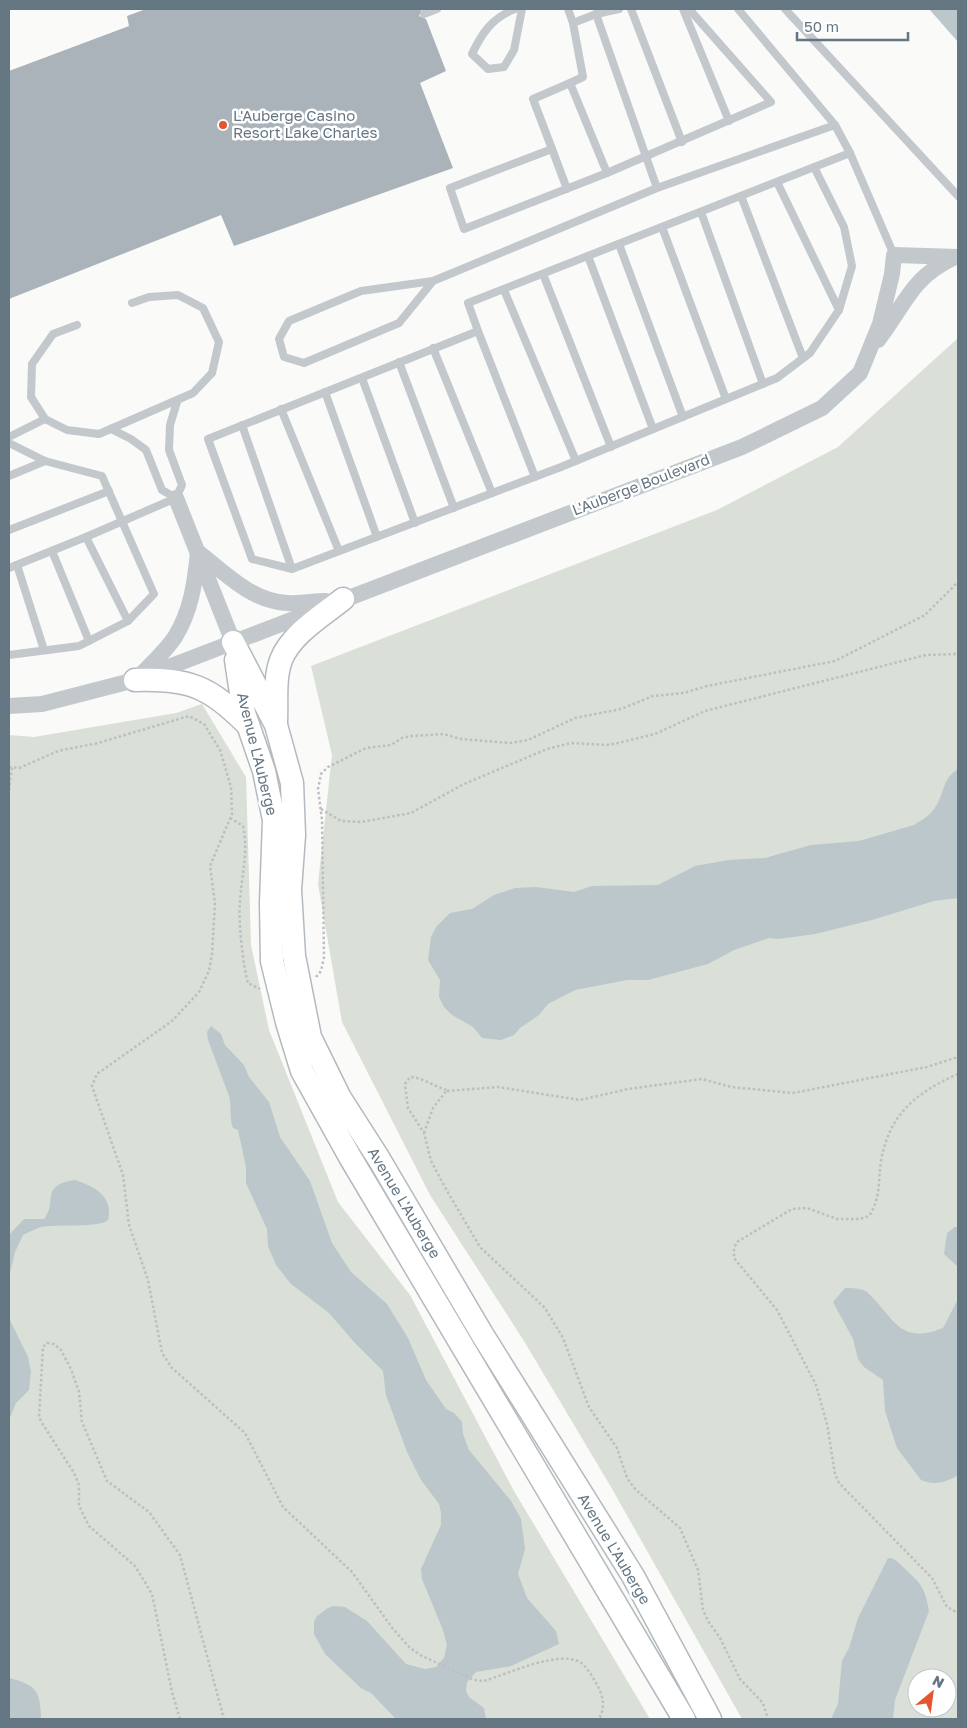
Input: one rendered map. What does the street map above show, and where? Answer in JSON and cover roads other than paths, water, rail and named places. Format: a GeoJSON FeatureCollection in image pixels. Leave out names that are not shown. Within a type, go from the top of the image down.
{"type":"FeatureCollection","features":[{"type":"Feature","properties":{"kind":"street"},"geometry":{"type":"LineString","coordinates":[[894,255],[957,257]]}},
{"type":"Feature","properties":{"kind":"street","name":"L'Auberge Boulevard"},"geometry":{"type":"LineString","coordinates":[[9,706],[42,704],[135,680],[742,447],[822,408],[860,373],[880,324],[892,274],[894,255]]}},
{"type":"Feature","properties":{"kind":"street"},"geometry":{"type":"LineString","coordinates":[[868,354],[895,319],[918,282],[937,266],[957,257]]}},
{"type":"Feature","properties":{"kind":"street","name":"Avenue L'Auberge"},"geometry":{"type":"LineString","coordinates":[[176,498],[233,642],[276,725],[292,783],[294,835],[290,890],[294,956],[288,984],[302,1071],[355,1166],[684,1719]]}},
{"type":"Feature","properties":{"kind":"street"},"geometry":{"type":"LineString","coordinates":[[198,552],[241,587],[261,597],[287,603],[344,599]]}},
{"type":"Feature","properties":{"kind":"street"},"geometry":{"type":"LineString","coordinates":[[135,680],[174,639],[185,617],[193,594],[198,552]]}},
{"type":"Feature","properties":{"kind":"street"},"geometry":{"type":"LineString","coordinates":[[276,725],[277,685],[281,660],[298,635],[344,599]]}},
{"type":"Feature","properties":{"kind":"street","name":"Avenue L'Auberge"},"geometry":{"type":"LineString","coordinates":[[233,642],[244,713],[264,771],[274,820],[270,903],[272,952],[340,1098],[379,1159],[482,1334],[632,1576],[710,1719]]}},
{"type":"Feature","properties":{"kind":"street"},"geometry":{"type":"LineString","coordinates":[[135,680],[165,679],[211,692],[248,725]]}},
{"type":"Feature","properties":{"kind":"lane"},"geometry":{"type":"LineString","coordinates":[[424,14],[436,9]]}},
{"type":"Feature","properties":{"kind":"lane"},"geometry":{"type":"LineString","coordinates":[[515,9],[506,13],[483,31],[472,54],[488,69],[504,67],[514,50],[522,9]]}},
{"type":"Feature","properties":{"kind":"lane"},"geometry":{"type":"LineString","coordinates":[[567,189],[533,100],[583,77],[573,23],[568,9]]}},
{"type":"Feature","properties":{"kind":"lane"},"geometry":{"type":"LineString","coordinates":[[573,23],[596,14],[620,9]]}},
{"type":"Feature","properties":{"kind":"lane"},"geometry":{"type":"LineString","coordinates":[[631,9],[682,142]]}},
{"type":"Feature","properties":{"kind":"lane"},"geometry":{"type":"LineString","coordinates":[[683,9],[729,121]]}},
{"type":"Feature","properties":{"kind":"lane"},"geometry":{"type":"LineString","coordinates":[[552,149],[450,188],[464,229],[645,158],[771,102],[689,9]]}},
{"type":"Feature","properties":{"kind":"lane"},"geometry":{"type":"LineString","coordinates":[[738,9],[836,124],[894,255]]}},
{"type":"Feature","properties":{"kind":"lane"},"geometry":{"type":"LineString","coordinates":[[785,9],[958,196]]}},
{"type":"Feature","properties":{"kind":"lane"},"geometry":{"type":"LineString","coordinates":[[596,14],[657,188]]}},
{"type":"Feature","properties":{"kind":"lane"},"geometry":{"type":"LineString","coordinates":[[570,84],[606,173]]}},
{"type":"Feature","properties":{"kind":"lane"},"geometry":{"type":"LineString","coordinates":[[433,281],[399,323],[304,363],[284,358],[279,339],[289,321],[361,291],[433,281],[657,188],[836,124]]}},
{"type":"Feature","properties":{"kind":"lane"},"geometry":{"type":"LineString","coordinates":[[535,477],[468,303],[850,153]]}},
{"type":"Feature","properties":{"kind":"lane"},"geometry":{"type":"LineString","coordinates":[[478,331],[208,439],[252,559],[292,569],[576,461],[777,378],[810,353],[839,310],[852,266],[844,227],[814,167]]}},
{"type":"Feature","properties":{"kind":"lane"},"geometry":{"type":"LineString","coordinates":[[777,182],[839,310]]}},
{"type":"Feature","properties":{"kind":"lane"},"geometry":{"type":"LineString","coordinates":[[741,196],[803,358]]}},
{"type":"Feature","properties":{"kind":"lane"},"geometry":{"type":"LineString","coordinates":[[701,212],[763,384]]}},
{"type":"Feature","properties":{"kind":"lane"},"geometry":{"type":"LineString","coordinates":[[662,227],[726,400]]}},
{"type":"Feature","properties":{"kind":"lane"},"geometry":{"type":"LineString","coordinates":[[619,244],[683,417]]}},
{"type":"Feature","properties":{"kind":"lane"},"geometry":{"type":"LineString","coordinates":[[588,256],[653,429]]}},
{"type":"Feature","properties":{"kind":"lane"},"geometry":{"type":"LineString","coordinates":[[544,274],[611,447]]}},
{"type":"Feature","properties":{"kind":"lane"},"geometry":{"type":"LineString","coordinates":[[504,290],[576,461]]}},
{"type":"Feature","properties":{"kind":"lane"},"geometry":{"type":"LineString","coordinates":[[76,326],[53,334],[32,364],[31,397],[45,419],[67,430],[98,434],[177,402],[193,393],[212,373],[219,342],[203,308],[178,294],[149,296],[132,304]]}},
{"type":"Feature","properties":{"kind":"lane"},"geometry":{"type":"LineString","coordinates":[[434,348],[492,493]]}},
{"type":"Feature","properties":{"kind":"lane"},"geometry":{"type":"LineString","coordinates":[[399,362],[454,508]]}},
{"type":"Feature","properties":{"kind":"lane"},"geometry":{"type":"LineString","coordinates":[[362,378],[415,523]]}},
{"type":"Feature","properties":{"kind":"lane"},"geometry":{"type":"LineString","coordinates":[[325,392],[377,537]]}},
{"type":"Feature","properties":{"kind":"lane"},"geometry":{"type":"LineString","coordinates":[[44,650],[13,566],[176,498],[182,485],[169,450],[170,425],[177,402]]}},
{"type":"Feature","properties":{"kind":"lane"},"geometry":{"type":"LineString","coordinates":[[281,409],[339,552]]}},
{"type":"Feature","properties":{"kind":"lane"},"geometry":{"type":"LineString","coordinates":[[9,437],[45,419]]}},
{"type":"Feature","properties":{"kind":"lane"},"geometry":{"type":"LineString","coordinates":[[242,425],[292,569]]}},
{"type":"Feature","properties":{"kind":"lane"},"geometry":{"type":"LineString","coordinates":[[111,429],[131,438],[146,450],[162,490],[176,498]]}},
{"type":"Feature","properties":{"kind":"lane"},"geometry":{"type":"LineString","coordinates":[[9,443],[45,461],[102,476],[154,594],[128,621],[79,646],[9,655]]}},
{"type":"Feature","properties":{"kind":"lane"},"geometry":{"type":"LineString","coordinates":[[9,476],[45,461]]}},
{"type":"Feature","properties":{"kind":"lane"},"geometry":{"type":"LineString","coordinates":[[9,530],[109,491]]}},
{"type":"Feature","properties":{"kind":"lane"},"geometry":{"type":"LineString","coordinates":[[86,537],[128,621]]}},
{"type":"Feature","properties":{"kind":"lane"},"geometry":{"type":"LineString","coordinates":[[52,551],[89,641]]}},
{"type":"Feature","properties":{"kind":"place","name":"L'Auberge Casino Resort Lake Charles"},"geometry":{"type":"Point","coordinates":[223,125]}}]}
